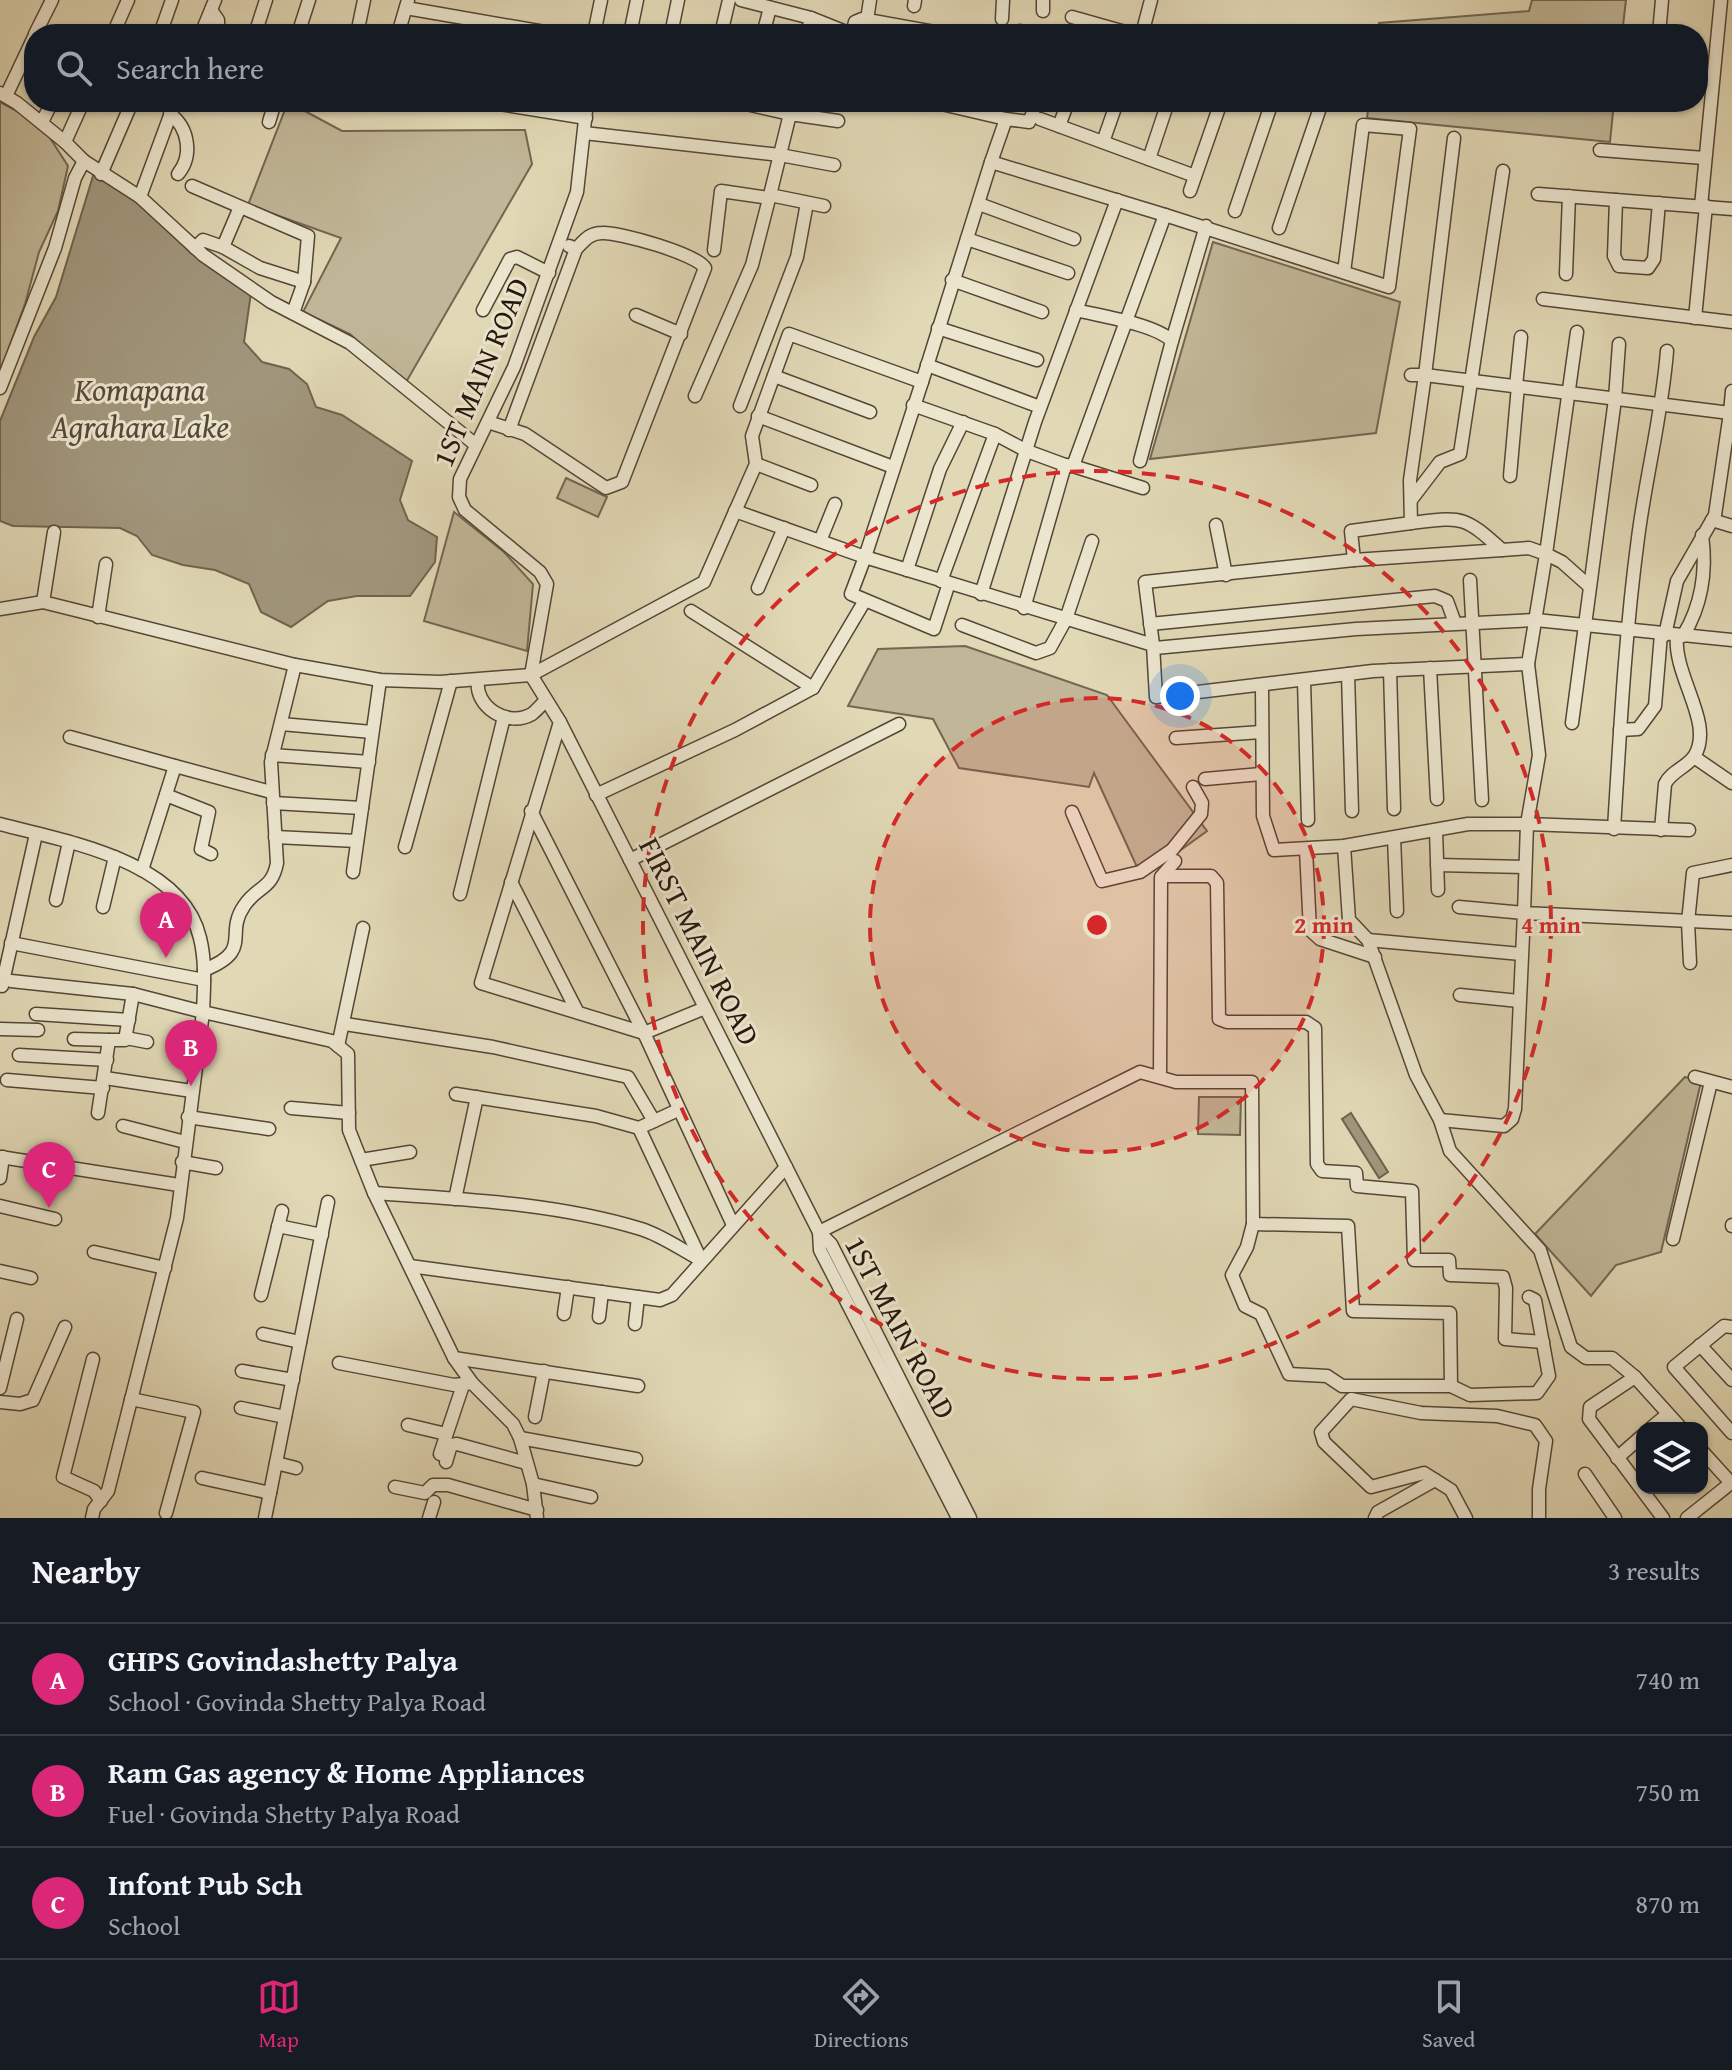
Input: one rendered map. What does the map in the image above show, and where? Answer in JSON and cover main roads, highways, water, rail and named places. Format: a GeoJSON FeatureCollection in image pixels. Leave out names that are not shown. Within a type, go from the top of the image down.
{"type":"FeatureCollection","features":[{"type":"Feature","properties":{"kind":"water","name":"Komapana Agrahara Lake"},"geometry":{"type":"Polygon","coordinates":[[[97,163],[252,286],[244,342],[262,362],[289,369],[307,384],[316,407],[342,415],[412,461],[400,500],[408,520],[437,537],[435,562],[410,596],[357,596],[328,601],[291,627],[261,612],[249,584],[215,570],[183,565],[152,555],[137,536],[120,528],[13,526],[0,521],[0,421],[34,337],[56,297],[97,163]]]}},
{"type":"Feature","properties":{"kind":"water"},"geometry":{"type":"Polygon","coordinates":[[[1351,1113],[1388,1172],[1379,1178],[1342,1119],[1351,1113]]]}},
{"type":"Feature","properties":{"kind":"place","name":"GHPS Govindashetty Palya"},"geometry":{"type":"Point","coordinates":[166,958]}},
{"type":"Feature","properties":{"kind":"place","name":"Ram Gas agency & Home Appliances"},"geometry":{"type":"Point","coordinates":[191,1086]}},
{"type":"Feature","properties":{"kind":"place","name":"Infont Pub Sch"},"geometry":{"type":"Point","coordinates":[49,1208]}}]}
